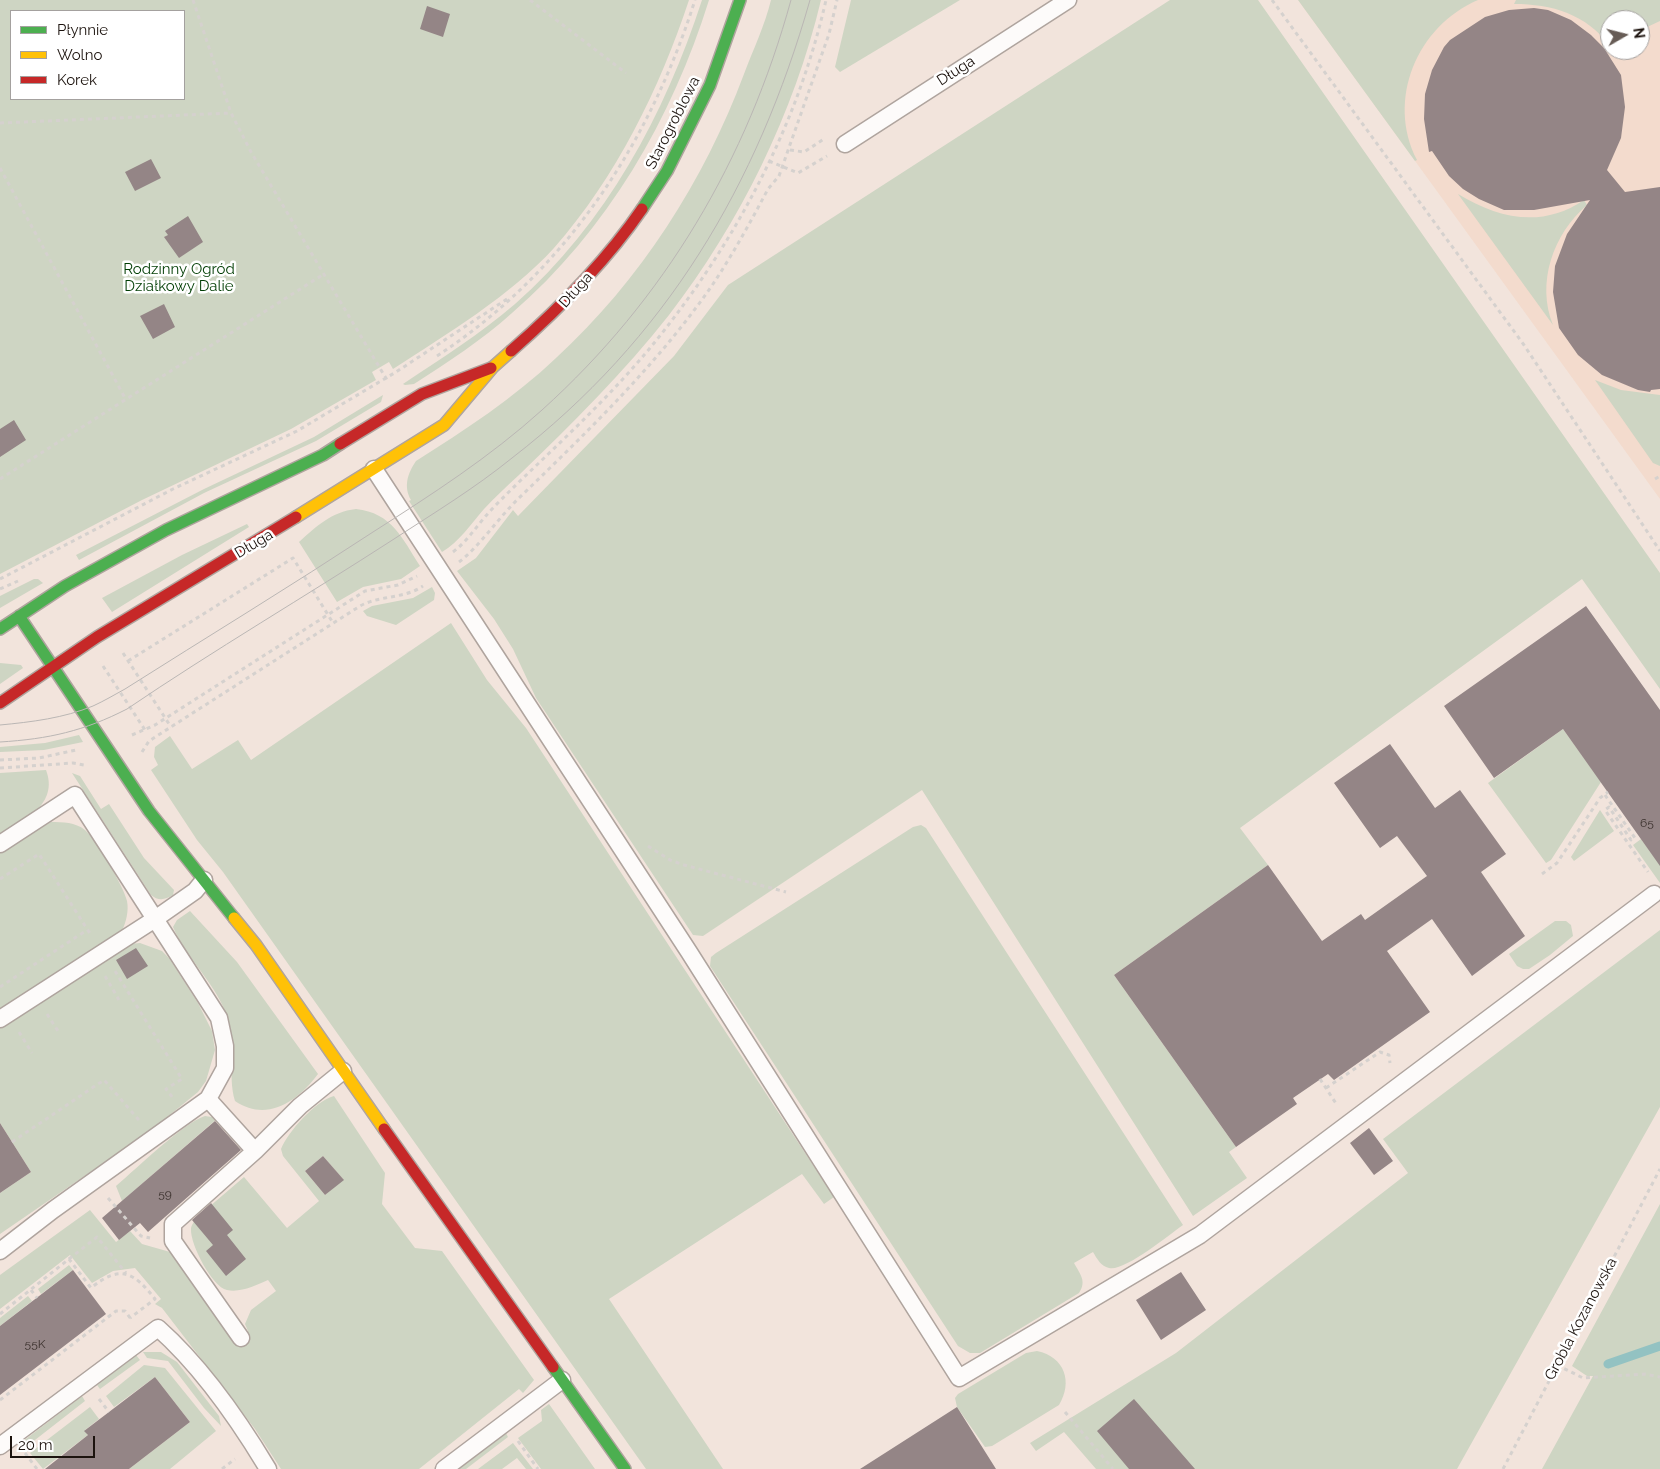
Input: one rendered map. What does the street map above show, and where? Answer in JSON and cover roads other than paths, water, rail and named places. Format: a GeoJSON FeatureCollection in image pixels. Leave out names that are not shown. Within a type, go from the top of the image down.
{"type":"FeatureCollection","features":[{"type":"Feature","properties":{"kind":"street","name":"Starogroblowa"},"geometry":{"type":"LineString","coordinates":[[612,250],[652,195],[690,128],[710,85],[740,0]]}},
{"type":"Feature","properties":{"kind":"street","name":"Długa"},"geometry":{"type":"LineString","coordinates":[[0,702],[108,630],[444,425],[493,367],[557,311],[612,250]]}},
{"type":"Feature","properties":{"kind":"street","name":"Długa"},"geometry":{"type":"LineString","coordinates":[[0,629],[65,586],[166,530],[323,456],[422,394],[493,367]]}},
{"type":"Feature","properties":{"kind":"street"},"geometry":{"type":"LineString","coordinates":[[19,616],[149,811],[256,945],[625,1469]]}},
{"type":"Feature","properties":{"kind":"lane","name":"Długa"},"geometry":{"type":"LineString","coordinates":[[845,144],[942,79],[1068,0]]}},
{"type":"Feature","properties":{"kind":"lane"},"geometry":{"type":"LineString","coordinates":[[374,469],[689,952],[957,1380],[1200,1235],[1654,894]]}},
{"type":"Feature","properties":{"kind":"lane"},"geometry":{"type":"LineString","coordinates":[[0,844],[76,795],[218,1018],[225,1046],[225,1068],[208,1099],[94,1180],[0,1251]]}},
{"type":"Feature","properties":{"kind":"lane"},"geometry":{"type":"LineString","coordinates":[[0,1019],[155,919],[195,891],[204,880]]}},
{"type":"Feature","properties":{"kind":"lane"},"geometry":{"type":"LineString","coordinates":[[241,1338],[173,1241],[173,1224],[255,1151],[300,1106],[343,1071]]}},
{"type":"Feature","properties":{"kind":"lane"},"geometry":{"type":"LineString","coordinates":[[208,1099],[255,1151]]}},
{"type":"Feature","properties":{"kind":"lane"},"geometry":{"type":"LineString","coordinates":[[0,1446],[158,1328],[180,1348],[232,1414],[268,1469]]}},
{"type":"Feature","properties":{"kind":"lane"},"geometry":{"type":"LineString","coordinates":[[444,1469],[562,1380]]}},
{"type":"Feature","properties":{"kind":"waterway"},"geometry":{"type":"LineString","coordinates":[[1608,1364],[1660,1346]]}},
{"type":"Feature","properties":{"kind":"tram line"},"geometry":{"type":"LineString","coordinates":[[0,725],[36,721],[71,714],[93,706],[125,689],[438,490],[502,444],[542,410],[586,367],[627,322],[663,274],[696,223],[725,171],[751,116],[773,59],[791,0]]}},
{"type":"Feature","properties":{"kind":"tram line"},"geometry":{"type":"LineString","coordinates":[[0,742],[34,739],[66,733],[96,723],[127,709],[484,480],[567,412],[616,362],[660,310],[699,254],[733,195],[763,133],[788,68],[810,0]]}},
{"type":"Feature","properties":{"kind":"park label","name":"Rodzinny Ogród Działkowy Dalie"},"geometry":{"type":"Point","coordinates":[179,278]}}]}
